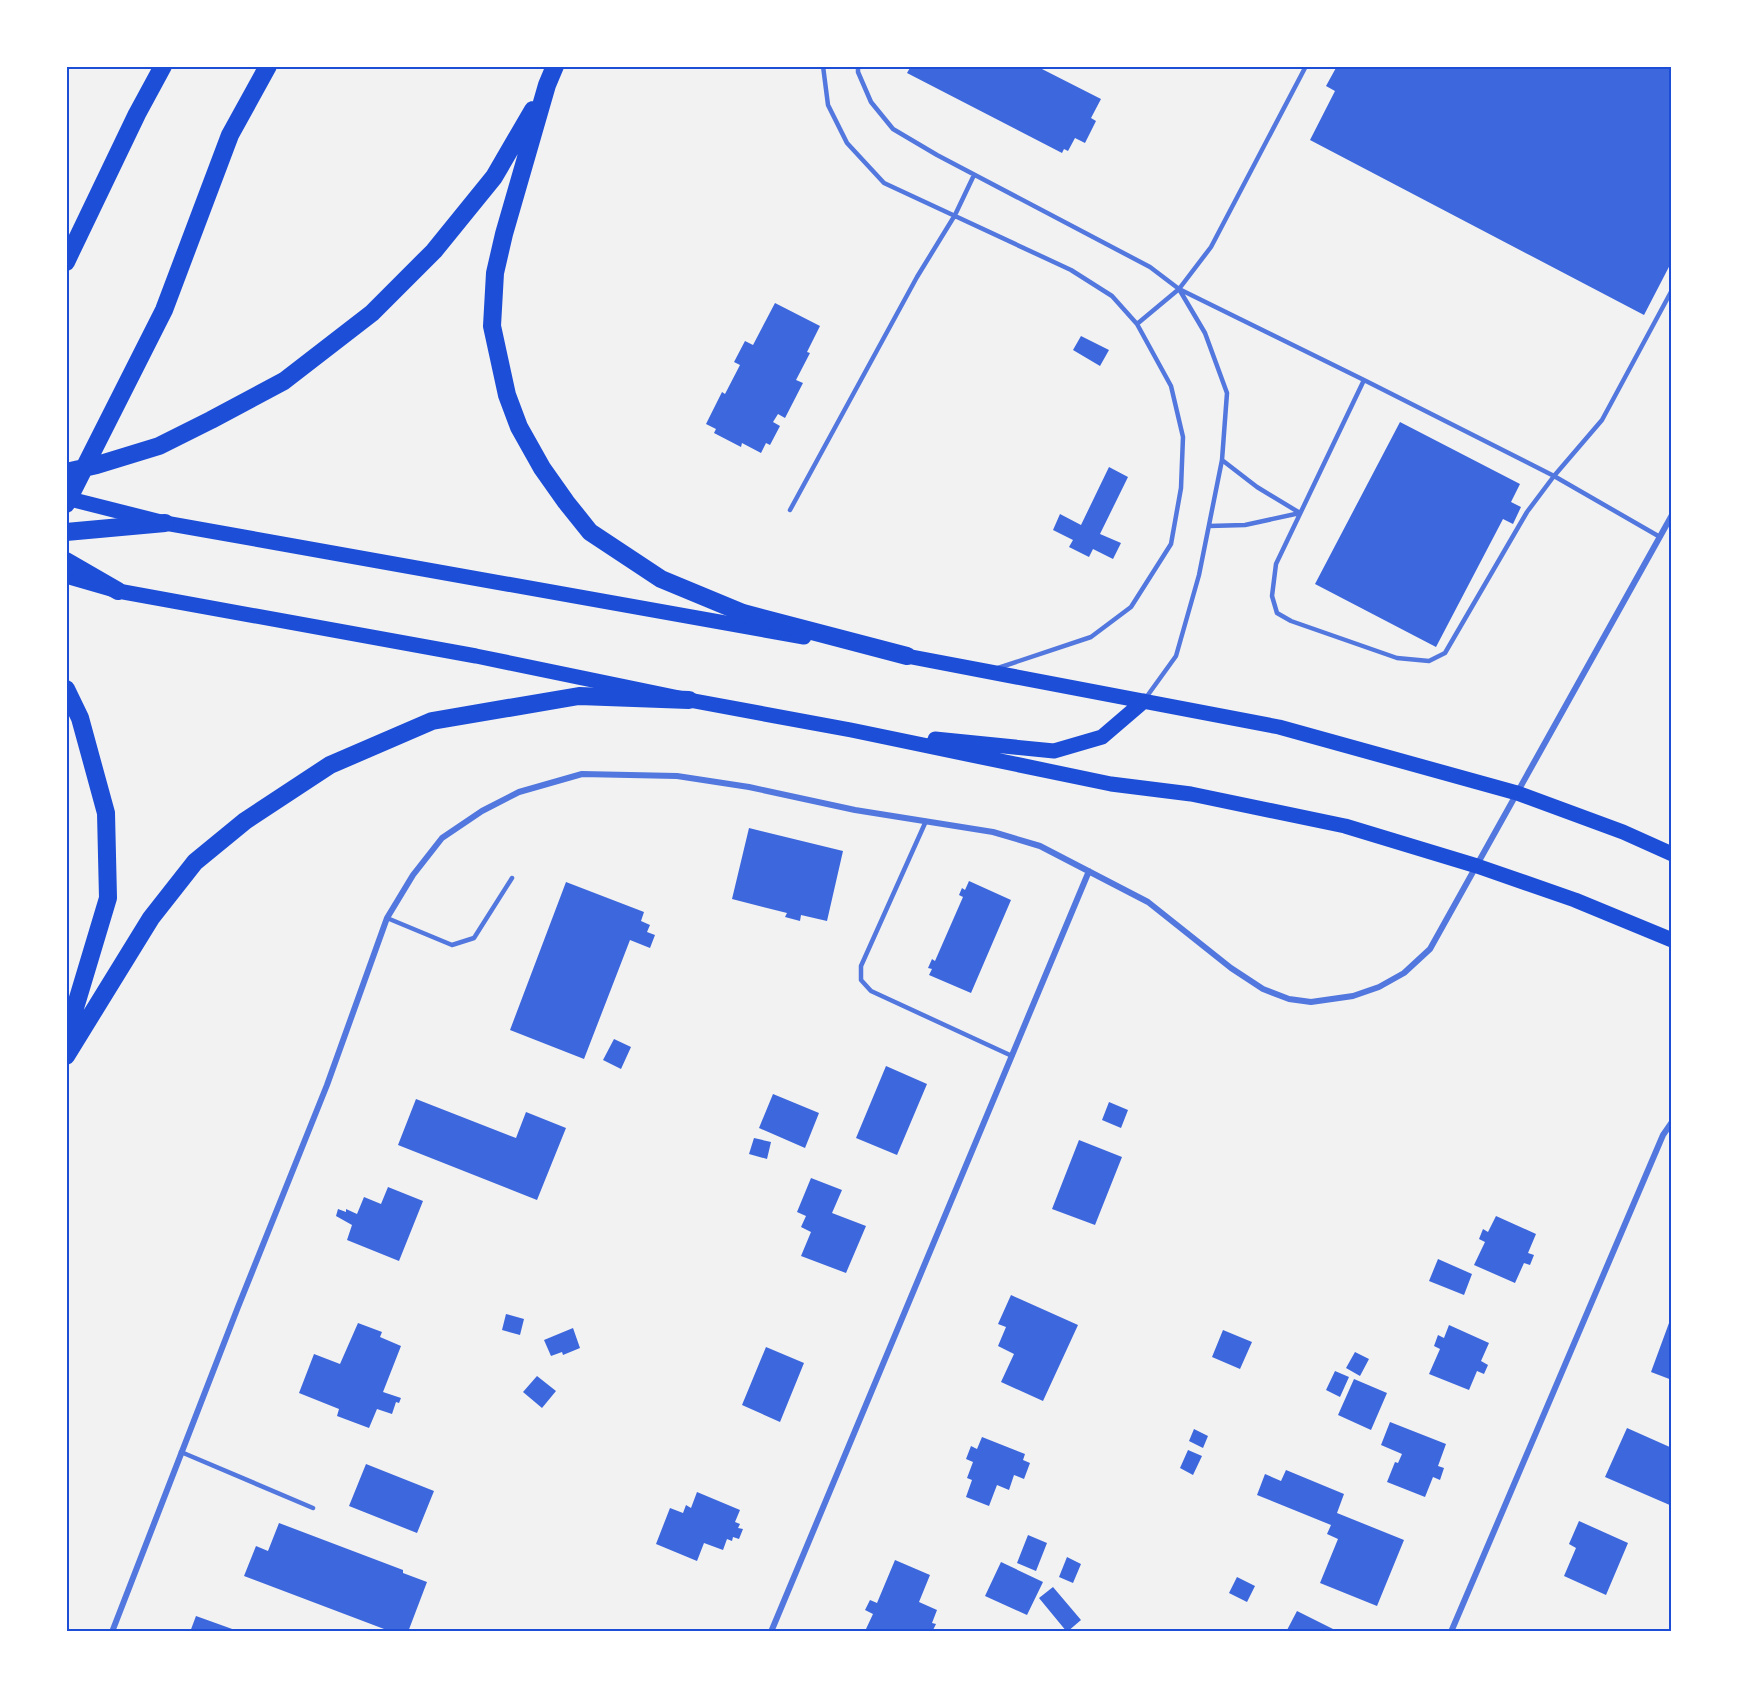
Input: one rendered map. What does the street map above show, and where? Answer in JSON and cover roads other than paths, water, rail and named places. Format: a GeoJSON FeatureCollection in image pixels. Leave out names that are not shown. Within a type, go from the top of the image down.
{"type":"FeatureCollection","features":[{"type":"Feature","properties":{"kind":"highway"},"geometry":{"type":"LineString","coordinates":[[66,262],[137,114],[163,66]]}},
{"type":"Feature","properties":{"kind":"highway"},"geometry":{"type":"LineString","coordinates":[[66,504],[164,310],[230,135],[268,66]]}},
{"type":"Feature","properties":{"kind":"highway"},"geometry":{"type":"LineString","coordinates":[[555,66],[547,85],[504,234],[495,273],[492,326],[507,395],[519,427],[542,468],[590,532],[661,579],[743,613],[907,656]]}},
{"type":"Feature","properties":{"kind":"highway"},"geometry":{"type":"LineString","coordinates":[[66,472],[159,446],[211,420],[284,381],[372,313],[434,251],[494,177],[547,85]]}},
{"type":"Feature","properties":{"kind":"highway"},"geometry":{"type":"LineString","coordinates":[[66,532],[165,523]]}},
{"type":"Feature","properties":{"kind":"highway"},"geometry":{"type":"LineString","coordinates":[[66,561],[118,591]]}},
{"type":"Feature","properties":{"kind":"highway"},"geometry":{"type":"LineString","coordinates":[[66,689],[80,718],[106,813],[108,898],[66,1038]]}},
{"type":"Feature","properties":{"kind":"highway"},"geometry":{"type":"LineString","coordinates":[[66,1056],[151,918],[195,862],[245,821],[330,765],[432,721],[579,696],[690,700]]}},
{"type":"Feature","properties":{"kind":"main road"},"geometry":{"type":"LineString","coordinates":[[66,498],[165,523],[907,656],[1279,727],[1518,793],[1623,832],[1672,854]]}},
{"type":"Feature","properties":{"kind":"main road"},"geometry":{"type":"LineString","coordinates":[[66,576],[118,591],[476,656],[1112,784],[1191,794],[1345,826],[1477,866],[1575,900],[1672,940]]}},
{"type":"Feature","properties":{"kind":"main road"},"geometry":{"type":"LineString","coordinates":[[851,730],[1054,751],[1102,737],[1144,701]]}},
{"type":"Feature","properties":{"kind":"street"},"geometry":{"type":"LineString","coordinates":[[112,1632],[327,1085],[387,918],[413,874],[442,838],[482,811],[519,792],[582,774],[677,776],[749,787],[855,810],[993,832],[1040,846],[1148,902],[1231,968],[1263,989],[1289,999],[1311,1002],[1353,996],[1379,987],[1404,973],[1430,949],[1672,515]]}},
{"type":"Feature","properties":{"kind":"street"},"geometry":{"type":"LineString","coordinates":[[771,1632],[1089,871]]}},
{"type":"Feature","properties":{"kind":"street"},"geometry":{"type":"LineString","coordinates":[[1451,1632],[1663,1135],[1672,1122]]}},
{"type":"Feature","properties":{"kind":"lane"},"geometry":{"type":"LineString","coordinates":[[823,66],[828,105],[848,143],[884,183],[1071,270],[1112,296],[1137,324],[1171,386],[1183,437],[1181,488],[1171,544],[1131,607],[1090,638],[987,671]]}},
{"type":"Feature","properties":{"kind":"lane"},"geometry":{"type":"LineString","coordinates":[[858,66],[858,72],[871,102],[893,129],[937,155],[1150,267],[1179,289],[1554,477],[1660,537]]}},
{"type":"Feature","properties":{"kind":"lane"},"geometry":{"type":"LineString","coordinates":[[1137,324],[1179,289],[1211,247],[1306,66]]}},
{"type":"Feature","properties":{"kind":"lane"},"geometry":{"type":"LineString","coordinates":[[790,510],[917,277],[955,215],[975,175]]}},
{"type":"Feature","properties":{"kind":"lane"},"geometry":{"type":"LineString","coordinates":[[1144,701],[1176,656],[1199,574],[1222,460],[1227,393],[1205,333],[1179,289]]}},
{"type":"Feature","properties":{"kind":"lane"},"geometry":{"type":"LineString","coordinates":[[1364,380],[1276,564],[1272,596],[1277,613],[1291,621],[1397,658],[1429,661],[1445,653],[1527,512],[1602,420],[1672,290]]}},
{"type":"Feature","properties":{"kind":"lane"},"geometry":{"type":"LineString","coordinates":[[1222,460],[1257,487],[1300,513]]}},
{"type":"Feature","properties":{"kind":"lane"},"geometry":{"type":"LineString","coordinates":[[1209,526],[1245,525],[1300,513]]}},
{"type":"Feature","properties":{"kind":"lane"},"geometry":{"type":"LineString","coordinates":[[926,821],[861,966],[861,980],[871,991],[1012,1056]]}},
{"type":"Feature","properties":{"kind":"lane"},"geometry":{"type":"LineString","coordinates":[[387,918],[452,945],[474,938],[512,878]]}},
{"type":"Feature","properties":{"kind":"lane"},"geometry":{"type":"LineString","coordinates":[[181,1452],[313,1508]]}}]}
